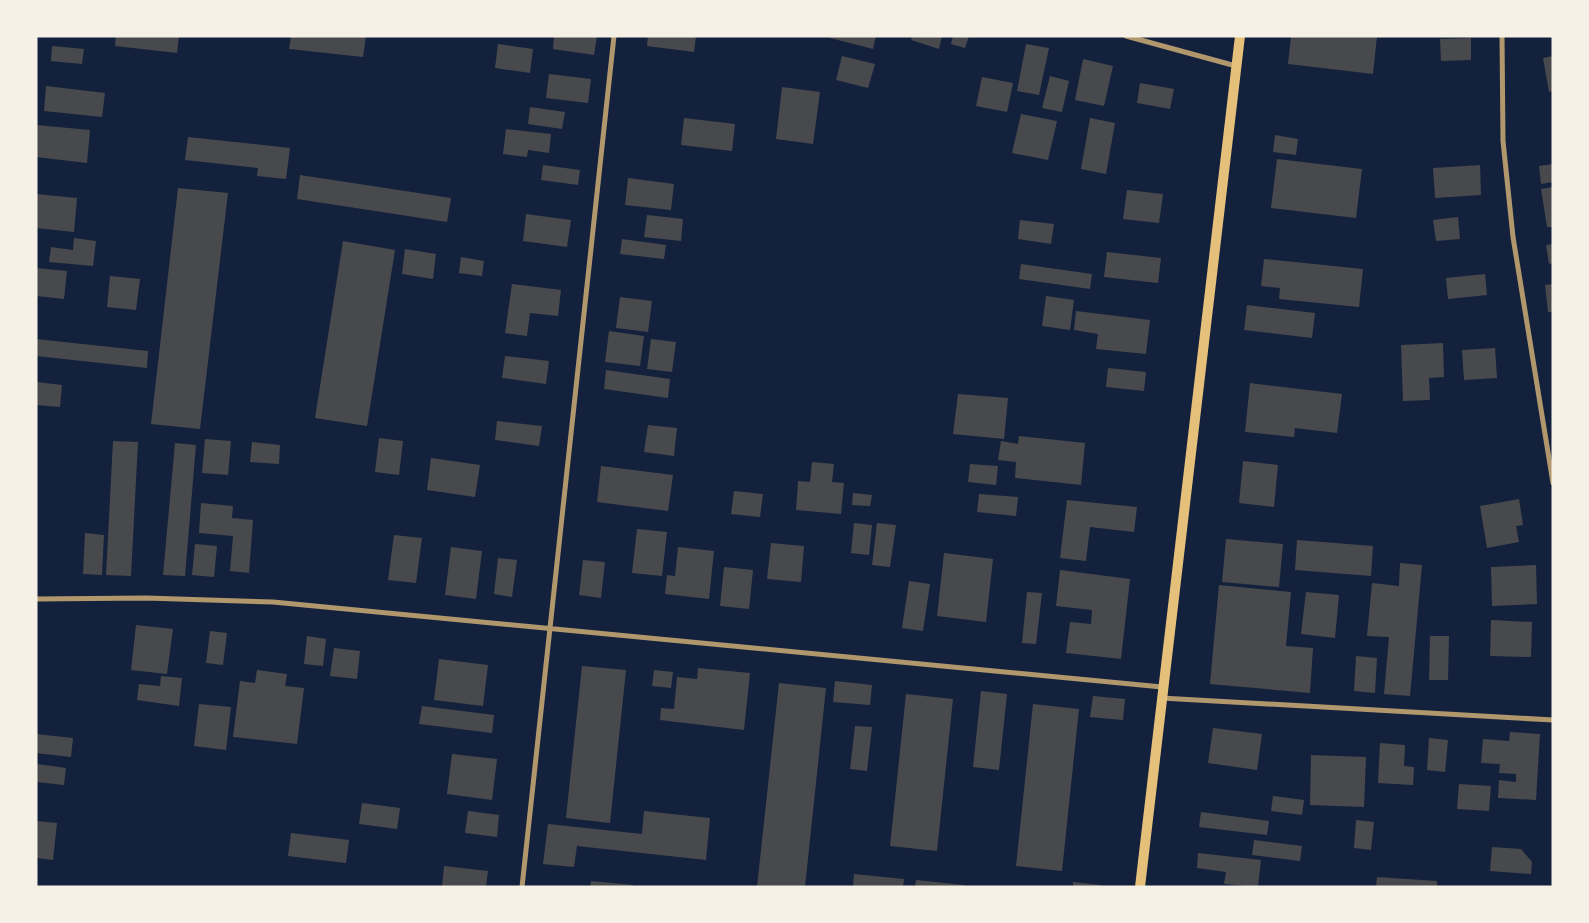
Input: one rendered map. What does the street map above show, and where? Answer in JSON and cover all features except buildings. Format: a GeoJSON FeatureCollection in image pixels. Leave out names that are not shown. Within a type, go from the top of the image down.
{"type":"FeatureCollection","features":[{"type":"Feature","properties":{"kind":"main road"},"geometry":{"type":"LineString","coordinates":[[1140,887],[1240,36]]}},
{"type":"Feature","properties":{"kind":"street"},"geometry":{"type":"LineString","coordinates":[[522,887],[614,36]]}},
{"type":"Feature","properties":{"kind":"street"},"geometry":{"type":"LineString","coordinates":[[1126,36],[1236,66]]}},
{"type":"Feature","properties":{"kind":"street"},"geometry":{"type":"LineString","coordinates":[[1502,36],[1503,141],[1513,237],[1553,483]]}},
{"type":"Feature","properties":{"kind":"street"},"geometry":{"type":"LineString","coordinates":[[36,598],[146,598],[272,602],[1162,687]]}},
{"type":"Feature","properties":{"kind":"street"},"geometry":{"type":"LineString","coordinates":[[1161,698],[1553,720]]}}]}
